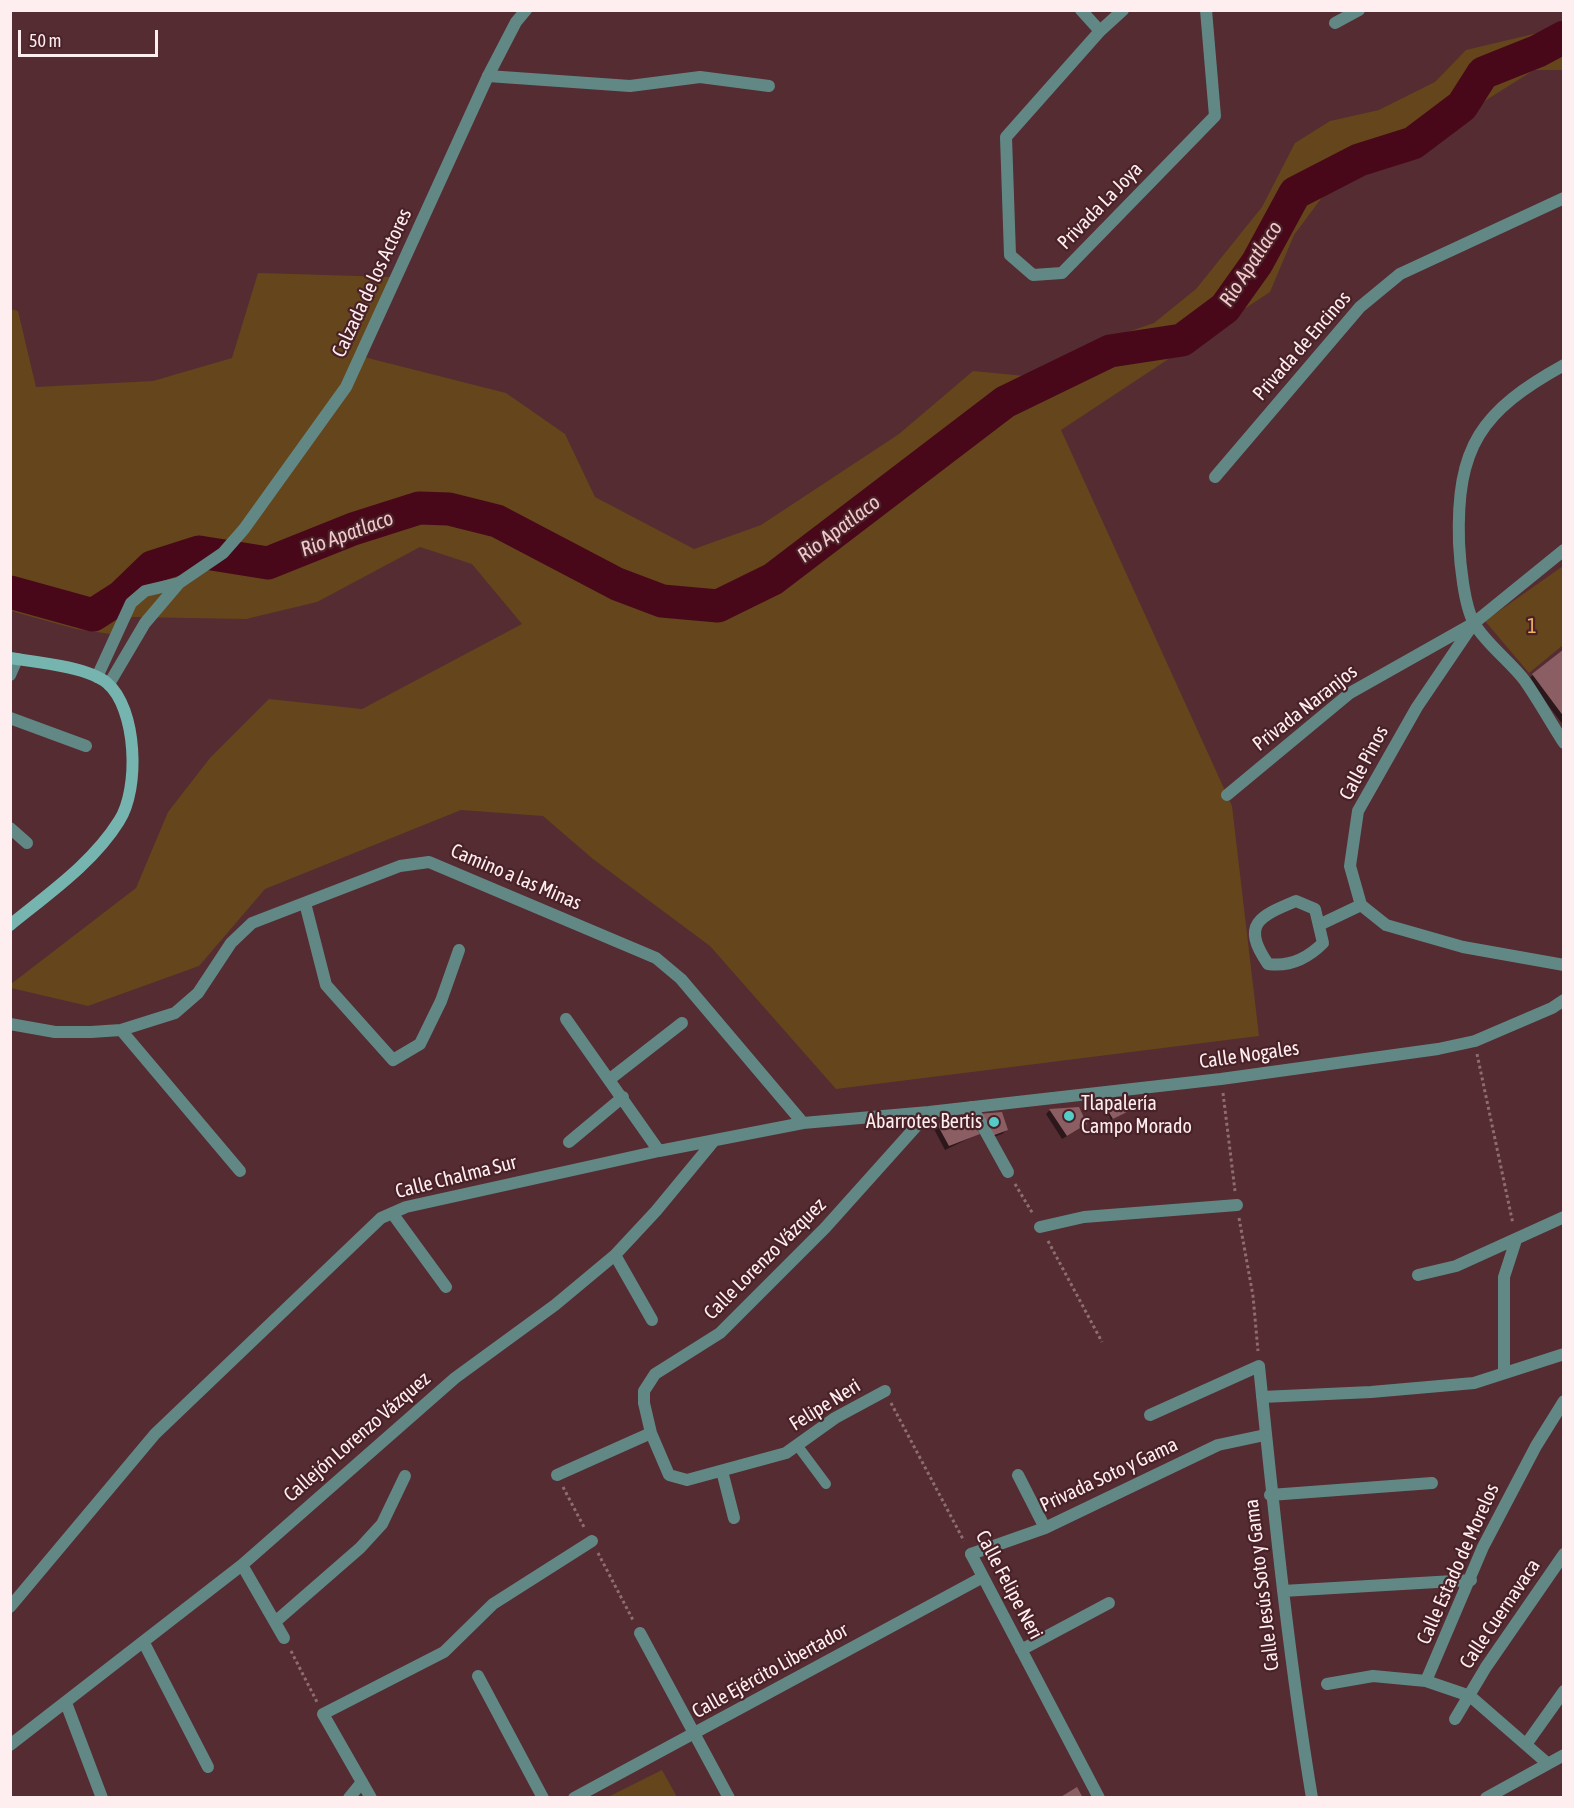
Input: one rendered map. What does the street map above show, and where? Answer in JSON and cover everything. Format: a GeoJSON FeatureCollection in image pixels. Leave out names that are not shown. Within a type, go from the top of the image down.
{"type":"FeatureCollection","features":[{"type":"Feature","properties":{"kind":"main road"},"geometry":{"type":"LineString","coordinates":[[10,925],[78,869],[119,821],[132,790],[133,755],[124,714],[109,684],[97,676],[14,659]]}},
{"type":"Feature","properties":{"kind":"street","name":"Calzada de los Actores"},"geometry":{"type":"LineString","coordinates":[[179,583],[223,553],[244,529],[346,387],[488,76],[516,22],[526,10]]}},
{"type":"Feature","properties":{"kind":"street"},"geometry":{"type":"LineString","coordinates":[[1081,10],[1100,31]]}},
{"type":"Feature","properties":{"kind":"street","name":"Privada La Joya"},"geometry":{"type":"LineString","coordinates":[[1121,11],[1100,31],[1006,137],[1010,255],[1033,275],[1062,273],[1215,116],[1206,10]]}},
{"type":"Feature","properties":{"kind":"street"},"geometry":{"type":"LineString","coordinates":[[1335,23],[1359,10]]}},
{"type":"Feature","properties":{"kind":"street"},"geometry":{"type":"LineString","coordinates":[[488,76],[630,86],[700,77],[769,86]]}},
{"type":"Feature","properties":{"kind":"street","name":"Privada de Encinos"},"geometry":{"type":"LineString","coordinates":[[1215,477],[1368,300],[1400,274],[1563,198]]}},
{"type":"Feature","properties":{"kind":"street"},"geometry":{"type":"LineString","coordinates":[[1563,364],[1522,388],[1494,413],[1476,440],[1464,470],[1458,500],[1460,567],[1474,623],[1525,681],[1563,743]]}},
{"type":"Feature","properties":{"kind":"street"},"geometry":{"type":"LineString","coordinates":[[1474,623],[1563,550]]}},
{"type":"Feature","properties":{"kind":"street"},"geometry":{"type":"LineString","coordinates":[[97,676],[130,603],[145,591],[179,583]]}},
{"type":"Feature","properties":{"kind":"street"},"geometry":{"type":"LineString","coordinates":[[109,684],[145,624],[179,583]]}},
{"type":"Feature","properties":{"kind":"street","name":"Privada Naranjos"},"geometry":{"type":"LineString","coordinates":[[1227,795],[1350,693],[1474,623]]}},
{"type":"Feature","properties":{"kind":"street","name":"Calle Pinos"},"geometry":{"type":"LineString","coordinates":[[1361,905],[1350,866],[1358,811],[1417,707],[1474,623]]}},
{"type":"Feature","properties":{"kind":"street"},"geometry":{"type":"LineString","coordinates":[[10,675],[14,659]]}},
{"type":"Feature","properties":{"kind":"street"},"geometry":{"type":"LineString","coordinates":[[10,718],[86,746]]}},
{"type":"Feature","properties":{"kind":"street"},"geometry":{"type":"LineString","coordinates":[[10,828],[27,843]]}},
{"type":"Feature","properties":{"kind":"street","name":"Camino a las Minas"},"geometry":{"type":"LineString","coordinates":[[10,1024],[55,1032],[121,1030],[175,1013],[198,993],[231,943],[252,923],[400,866],[429,862],[656,958],[681,980],[803,1123]]}},
{"type":"Feature","properties":{"kind":"street"},"geometry":{"type":"LineString","coordinates":[[1296,901],[1315,909],[1319,924],[1323,943],[1313,953],[1283,966],[1268,964],[1255,945],[1256,926],[1265,914],[1296,901]]}},
{"type":"Feature","properties":{"kind":"street"},"geometry":{"type":"LineString","coordinates":[[305,903],[326,985],[393,1060],[420,1044],[441,1001],[459,950]]}},
{"type":"Feature","properties":{"kind":"street"},"geometry":{"type":"LineString","coordinates":[[1319,924],[1361,905],[1386,925],[1463,947],[1563,965]]}},
{"type":"Feature","properties":{"kind":"street","name":"Calle Nogales"},"geometry":{"type":"LineString","coordinates":[[929,1112],[1221,1079],[1438,1049],[1475,1041],[1534,1017],[1563,1000]]}},
{"type":"Feature","properties":{"kind":"street"},"geometry":{"type":"LineString","coordinates":[[566,1019],[659,1151]]}},
{"type":"Feature","properties":{"kind":"street"},"geometry":{"type":"LineString","coordinates":[[610,1079],[682,1023]]}},
{"type":"Feature","properties":{"kind":"street"},"geometry":{"type":"LineString","coordinates":[[121,1030],[240,1171]]}},
{"type":"Feature","properties":{"kind":"street"},"geometry":{"type":"LineString","coordinates":[[569,1142],[623,1097]]}},
{"type":"Feature","properties":{"kind":"street"},"geometry":{"type":"LineString","coordinates":[[972,1107],[1008,1172]]}},
{"type":"Feature","properties":{"kind":"street","name":"Calle Chalma Sur"},"geometry":{"type":"LineString","coordinates":[[10,1607],[155,1434],[381,1218],[406,1207],[659,1151],[803,1123],[929,1112]]}},
{"type":"Feature","properties":{"kind":"street","name":"Calle Lorenzo Vázquez"},"geometry":{"type":"LineString","coordinates":[[722,1471],[687,1480],[669,1476],[651,1433],[644,1403],[644,1391],[655,1374],[720,1333],[825,1228],[929,1112]]}},
{"type":"Feature","properties":{"kind":"street","name":"Callejón Lorenzo Vázquez"},"geometry":{"type":"LineString","coordinates":[[10,1745],[144,1643],[242,1564],[455,1378],[555,1305],[615,1255],[656,1211],[713,1142]]}},
{"type":"Feature","properties":{"kind":"street"},"geometry":{"type":"LineString","coordinates":[[1040,1227],[1084,1217],[1237,1205]]}},
{"type":"Feature","properties":{"kind":"street"},"geometry":{"type":"LineString","coordinates":[[392,1213],[446,1287]]}},
{"type":"Feature","properties":{"kind":"street"},"geometry":{"type":"LineString","coordinates":[[1418,1275],[1456,1266],[1563,1217]]}},
{"type":"Feature","properties":{"kind":"street"},"geometry":{"type":"LineString","coordinates":[[1504,1373],[1504,1277],[1516,1240]]}},
{"type":"Feature","properties":{"kind":"street"},"geometry":{"type":"LineString","coordinates":[[615,1255],[652,1320]]}},
{"type":"Feature","properties":{"kind":"street"},"geometry":{"type":"LineString","coordinates":[[1262,1397],[1371,1392],[1473,1383],[1563,1354]]}},
{"type":"Feature","properties":{"kind":"street"},"geometry":{"type":"LineString","coordinates":[[1150,1414],[1259,1366]]}},
{"type":"Feature","properties":{"kind":"street","name":"Calle Jesús Soto y Gama"},"geometry":{"type":"LineString","coordinates":[[1259,1366],[1270,1495],[1294,1690],[1312,1797]]}},
{"type":"Feature","properties":{"kind":"street","name":"Felipe Neri"},"geometry":{"type":"LineString","coordinates":[[722,1471],[786,1453],[835,1418],[885,1391]]}},
{"type":"Feature","properties":{"kind":"street","name":"Calle Estado de Morelos"},"geometry":{"type":"LineString","coordinates":[[1426,1681],[1488,1537],[1536,1446],[1563,1401]]}},
{"type":"Feature","properties":{"kind":"street"},"geometry":{"type":"LineString","coordinates":[[557,1475],[651,1433]]}},
{"type":"Feature","properties":{"kind":"street","name":"Privada Soto y Gama"},"geometry":{"type":"LineString","coordinates":[[970,1554],[1045,1528],[1218,1445],[1265,1435]]}},
{"type":"Feature","properties":{"kind":"street"},"geometry":{"type":"LineString","coordinates":[[722,1471],[734,1518]]}},
{"type":"Feature","properties":{"kind":"street"},"geometry":{"type":"LineString","coordinates":[[1018,1475],[1045,1528]]}},
{"type":"Feature","properties":{"kind":"street"},"geometry":{"type":"LineString","coordinates":[[275,1622],[360,1548],[382,1524],[405,1476]]}},
{"type":"Feature","properties":{"kind":"street"},"geometry":{"type":"LineString","coordinates":[[1270,1495],[1432,1483]]}},
{"type":"Feature","properties":{"kind":"street"},"geometry":{"type":"LineString","coordinates":[[371,1797],[323,1714],[444,1652],[493,1604],[592,1541]]}},
{"type":"Feature","properties":{"kind":"street","name":"Calle Felipe Neri"},"geometry":{"type":"LineString","coordinates":[[970,1554],[1099,1797]]}},
{"type":"Feature","properties":{"kind":"street","name":"Calle Cuernavaca"},"geometry":{"type":"LineString","coordinates":[[1455,1719],[1486,1667],[1563,1554]]}},
{"type":"Feature","properties":{"kind":"street"},"geometry":{"type":"LineString","coordinates":[[242,1564],[284,1638]]}},
{"type":"Feature","properties":{"kind":"street","name":"Calle Ejército Libertador"},"geometry":{"type":"LineString","coordinates":[[574,1797],[694,1735],[983,1577]]}},
{"type":"Feature","properties":{"kind":"street"},"geometry":{"type":"LineString","coordinates":[[1283,1591],[1471,1580]]}},
{"type":"Feature","properties":{"kind":"street"},"geometry":{"type":"LineString","coordinates":[[1021,1650],[1109,1603]]}},
{"type":"Feature","properties":{"kind":"street"},"geometry":{"type":"LineString","coordinates":[[640,1633],[729,1797]]}},
{"type":"Feature","properties":{"kind":"street"},"geometry":{"type":"LineString","coordinates":[[144,1643],[208,1767]]}},
{"type":"Feature","properties":{"kind":"street"},"geometry":{"type":"LineString","coordinates":[[1327,1684],[1372,1676],[1426,1681],[1470,1696],[1527,1743],[1547,1763]]}},
{"type":"Feature","properties":{"kind":"street"},"geometry":{"type":"LineString","coordinates":[[478,1677],[543,1797]]}},
{"type":"Feature","properties":{"kind":"street"},"geometry":{"type":"LineString","coordinates":[[1527,1743],[1563,1691]]}},
{"type":"Feature","properties":{"kind":"street"},"geometry":{"type":"LineString","coordinates":[[66,1703],[102,1797]]}},
{"type":"Feature","properties":{"kind":"street"},"geometry":{"type":"LineString","coordinates":[[1486,1797],[1563,1755]]}},
{"type":"Feature","properties":{"kind":"street"},"geometry":{"type":"LineString","coordinates":[[349,1797],[362,1782]]}},
{"type":"Feature","properties":{"kind":"lane"},"geometry":{"type":"LineString","coordinates":[[797,1445],[826,1484]]}},
{"type":"Feature","properties":{"kind":"path"},"geometry":{"type":"LineString","coordinates":[[1475,1041],[1516,1240]]}},
{"type":"Feature","properties":{"kind":"path"},"geometry":{"type":"LineString","coordinates":[[1221,1079],[1237,1205],[1253,1296],[1259,1366]]}},
{"type":"Feature","properties":{"kind":"path"},"geometry":{"type":"LineString","coordinates":[[1008,1172],[1102,1342]]}},
{"type":"Feature","properties":{"kind":"path","name":"Calle Felipe Neri"},"geometry":{"type":"LineString","coordinates":[[885,1391],[970,1554]]}},
{"type":"Feature","properties":{"kind":"path"},"geometry":{"type":"LineString","coordinates":[[284,1638],[323,1714]]}},
{"type":"Feature","properties":{"kind":"green space"},"geometry":{"type":"Polygon","coordinates":[[[1563,19],[1563,70],[1534,70],[1391,160],[1326,192],[1294,235],[1270,292],[1061,430],[1232,806],[1259,1036],[836,1089],[710,946],[593,859],[543,816],[461,810],[265,889],[199,966],[88,1006],[11,988],[11,984],[136,888],[168,812],[210,758],[269,699],[362,709],[522,624],[472,564],[420,547],[317,602],[246,619],[132,617],[117,635],[76,629],[11,611],[10,309],[18,311],[36,387],[153,381],[232,358],[258,273],[392,277],[360,356],[506,393],[565,434],[595,497],[694,549],[761,525],[899,434],[973,371],[1025,376],[1075,350],[1154,323],[1196,289],[1262,207],[1295,143],[1330,121],[1379,110],[1435,82],[1466,50],[1546,31],[1563,19]]]}},
{"type":"Feature","properties":{"kind":"green space","name":"1"},"geometry":{"type":"Polygon","coordinates":[[[1563,566],[1563,645],[1529,673],[1485,621],[1563,566]]]}},
{"type":"Feature","properties":{"kind":"green space"},"geometry":{"type":"Polygon","coordinates":[[[662,1770],[677,1797],[608,1797],[662,1770]]]}},
{"type":"Feature","properties":{"kind":"building"},"geometry":{"type":"Polygon","coordinates":[[[1564,649],[1564,717],[1532,674],[1564,649]]]}},
{"type":"Feature","properties":{"kind":"building"},"geometry":{"type":"Polygon","coordinates":[[[1120,1100],[1127,1112],[1113,1119],[1103,1103],[1120,1100]]]}},
{"type":"Feature","properties":{"kind":"building","name":"Tlapalería Campo Morado"},"geometry":{"type":"Polygon","coordinates":[[[1079,1107],[1087,1124],[1067,1136],[1049,1109],[1079,1107]]]}},
{"type":"Feature","properties":{"kind":"building","name":"Abarrotes Bertis"},"geometry":{"type":"Polygon","coordinates":[[[1002,1112],[1008,1130],[989,1137],[979,1114],[1002,1112]]]}},
{"type":"Feature","properties":{"kind":"building"},"geometry":{"type":"Polygon","coordinates":[[[969,1117],[980,1134],[949,1146],[937,1124],[969,1117]]]}},
{"type":"Feature","properties":{"kind":"building"},"geometry":{"type":"Polygon","coordinates":[[[1077,1787],[1083,1798],[1059,1798],[1077,1787]]]}},
{"type":"Feature","properties":{"kind":"waterway","name":"Rio Apatlaco"},"geometry":{"type":"LineString","coordinates":[[10,592],[93,615],[121,597],[152,567],[199,552],[268,563],[353,529],[419,508],[449,509],[497,521],[617,584],[662,601],[718,606],[773,579],[1005,402],[1110,351],[1182,340],[1225,308],[1257,263],[1295,193],[1359,160],[1413,143],[1462,106],[1483,73],[1538,51],[1564,37]]}},
{"type":"Feature","properties":{"kind":"place","name":"Tlapalería Campo Morado"},"geometry":{"type":"Point","coordinates":[1069,1116]}},
{"type":"Feature","properties":{"kind":"place","name":"Abarrotes Bertis"},"geometry":{"type":"Point","coordinates":[994,1122]}}]}
